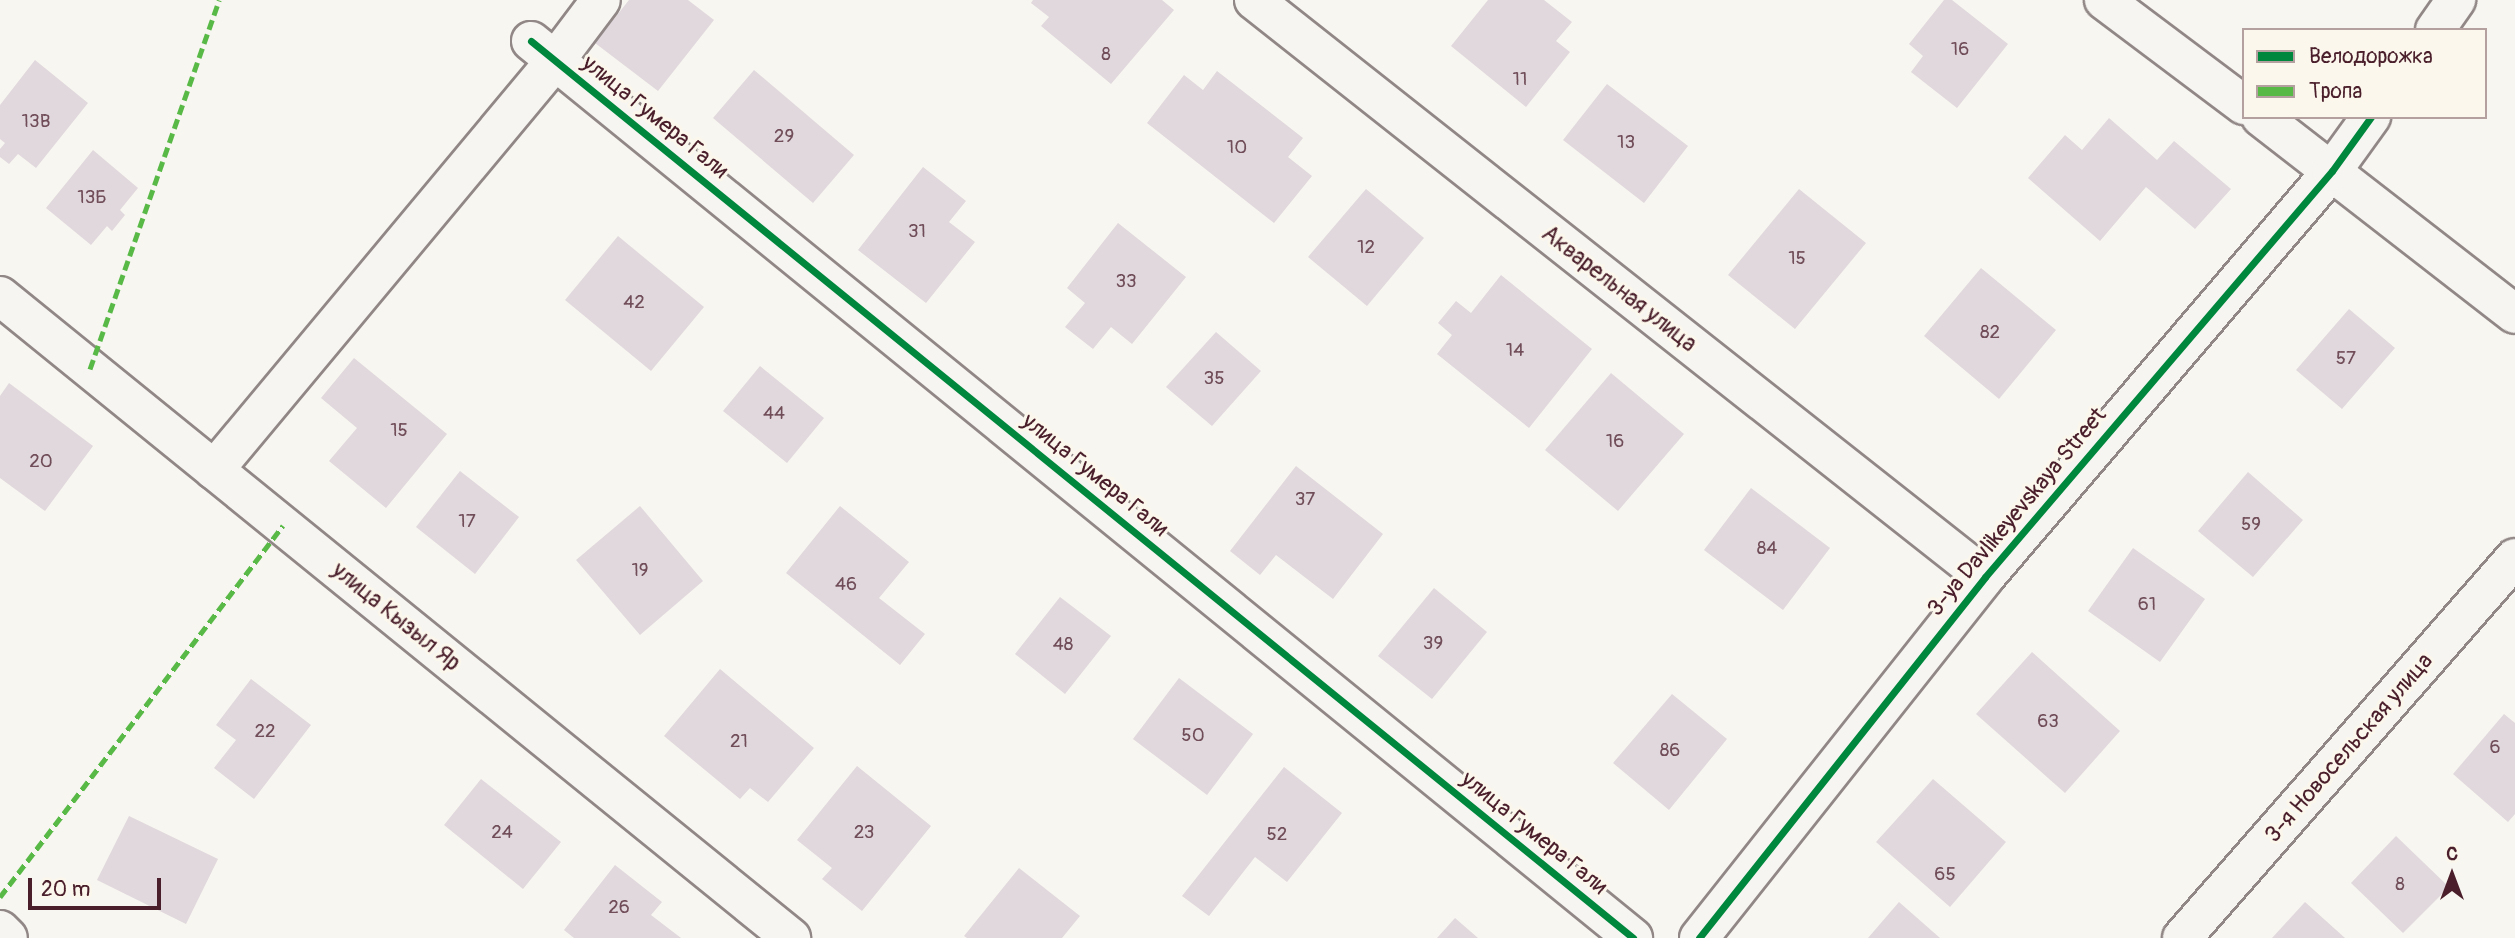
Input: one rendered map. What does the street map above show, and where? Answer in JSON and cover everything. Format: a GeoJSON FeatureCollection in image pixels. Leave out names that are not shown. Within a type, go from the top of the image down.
{"type":"FeatureCollection","features":[{"type":"Feature","properties":{"kind":"street"},"geometry":{"type":"LineString","coordinates":[[214,470],[543,51],[601,0]]}},
{"type":"Feature","properties":{"kind":"street","name":"Акварельная улица"},"geometry":{"type":"LineString","coordinates":[[1254,0],[1985,577]]}},
{"type":"Feature","properties":{"kind":"street"},"geometry":{"type":"LineString","coordinates":[[2104,0],[2242,104]]}},
{"type":"Feature","properties":{"kind":"street"},"geometry":{"type":"LineString","coordinates":[[2436,28],[2456,0]]}},
{"type":"Feature","properties":{"kind":"street","name":"улица Гумера Гали"},"geometry":{"type":"LineString","coordinates":[[543,51],[1633,938]]}},
{"type":"Feature","properties":{"kind":"street"},"geometry":{"type":"LineString","coordinates":[[2264,119],[2515,314]]}},
{"type":"Feature","properties":{"kind":"street","name":"3-ya Davlikeyevskaya Street"},"geometry":{"type":"LineString","coordinates":[[1699,938],[1985,577],[2332,171],[2370,119]]}},
{"type":"Feature","properties":{"kind":"street","name":"улица Кызыл Яр"},"geometry":{"type":"LineString","coordinates":[[0,296],[791,938]]}},
{"type":"Feature","properties":{"kind":"street","name":"3-я Новосельская улица"},"geometry":{"type":"LineString","coordinates":[[2182,938],[2515,558]]}},
{"type":"Feature","properties":{"kind":"street"},"geometry":{"type":"LineString","coordinates":[[0,930],[8,938]]}},
{"type":"Feature","properties":{"kind":"building"},"geometry":{"type":"Polygon","coordinates":[[[629,0],[688,0],[714,20],[658,91],[595,43],[629,0]]]}},
{"type":"Feature","properties":{"kind":"building"},"geometry":{"type":"Polygon","coordinates":[[[1033,0],[1162,0],[1174,10],[1111,84],[1041,26],[1049,17],[1031,3],[1033,0]]]}},
{"type":"Feature","properties":{"kind":"building"},"geometry":{"type":"Polygon","coordinates":[[[1488,0],[1544,0],[1572,22],[1556,41],[1570,52],[1526,107],[1451,46],[1488,0]]]}},
{"type":"Feature","properties":{"kind":"building"},"geometry":{"type":"Polygon","coordinates":[[[1944,0],[1952,0],[2008,44],[1957,108],[1911,72],[1923,56],[1909,44],[1944,0]]]}},
{"type":"Feature","properties":{"kind":"building"},"geometry":{"type":"Polygon","coordinates":[[[35,60],[88,103],[36,168],[18,154],[9,164],[0,157],[0,149],[5,143],[0,139],[0,105],[35,60]]]}},
{"type":"Feature","properties":{"kind":"building"},"geometry":{"type":"Polygon","coordinates":[[[754,70],[854,155],[813,203],[713,118],[754,70]]]}},
{"type":"Feature","properties":{"kind":"building"},"geometry":{"type":"Polygon","coordinates":[[[1217,71],[1303,138],[1288,157],[1312,176],[1274,223],[1147,123],[1184,75],[1203,90],[1217,71]]]}},
{"type":"Feature","properties":{"kind":"building"},"geometry":{"type":"Polygon","coordinates":[[[1607,84],[1688,146],[1644,203],[1563,140],[1607,84]]]}},
{"type":"Feature","properties":{"kind":"building"},"geometry":{"type":"Polygon","coordinates":[[[2109,118],[2157,160],[2174,141],[2231,189],[2195,229],[2146,187],[2100,241],[2028,178],[2065,135],[2082,150],[2109,118]]]}},
{"type":"Feature","properties":{"kind":"building"},"geometry":{"type":"Polygon","coordinates":[[[93,150],[138,188],[120,210],[125,215],[112,231],[107,226],[91,245],[46,208],[93,150]]]}},
{"type":"Feature","properties":{"kind":"building"},"geometry":{"type":"Polygon","coordinates":[[[923,167],[966,201],[949,222],[975,242],[926,303],[858,250],[923,167]]]}},
{"type":"Feature","properties":{"kind":"building"},"geometry":{"type":"Polygon","coordinates":[[[1366,189],[1424,238],[1367,306],[1308,257],[1366,189]]]}},
{"type":"Feature","properties":{"kind":"building"},"geometry":{"type":"Polygon","coordinates":[[[1799,189],[1866,243],[1795,329],[1728,275],[1799,189]]]}},
{"type":"Feature","properties":{"kind":"building"},"geometry":{"type":"Polygon","coordinates":[[[1118,223],[1186,277],[1132,344],[1111,327],[1093,349],[1065,327],[1085,303],[1067,288],[1118,223]]]}},
{"type":"Feature","properties":{"kind":"building"},"geometry":{"type":"Polygon","coordinates":[[[618,236],[704,307],[651,371],[565,300],[618,236]]]}},
{"type":"Feature","properties":{"kind":"building"},"geometry":{"type":"Polygon","coordinates":[[[1981,268],[2056,330],[1999,399],[1924,336],[1981,268]]]}},
{"type":"Feature","properties":{"kind":"building"},"geometry":{"type":"Polygon","coordinates":[[[1501,275],[1592,349],[1529,428],[1437,354],[1452,335],[1438,323],[1456,301],[1471,313],[1501,275]]]}},
{"type":"Feature","properties":{"kind":"building"},"geometry":{"type":"Polygon","coordinates":[[[2349,309],[2395,348],[2342,409],[2296,370],[2349,309]]]}},
{"type":"Feature","properties":{"kind":"building"},"geometry":{"type":"Polygon","coordinates":[[[1216,332],[1261,371],[1212,426],[1166,387],[1216,332]]]}},
{"type":"Feature","properties":{"kind":"building"},"geometry":{"type":"Polygon","coordinates":[[[354,358],[447,434],[386,508],[329,461],[357,428],[321,398],[354,358]]]}},
{"type":"Feature","properties":{"kind":"building"},"geometry":{"type":"Polygon","coordinates":[[[760,366],[824,418],[787,463],[723,411],[760,366]]]}},
{"type":"Feature","properties":{"kind":"building"},"geometry":{"type":"Polygon","coordinates":[[[1611,373],[1684,434],[1618,511],[1545,450],[1611,373]]]}},
{"type":"Feature","properties":{"kind":"building"},"geometry":{"type":"Polygon","coordinates":[[[9,383],[93,446],[45,511],[0,478],[0,396],[9,383]]]}},
{"type":"Feature","properties":{"kind":"building"},"geometry":{"type":"Polygon","coordinates":[[[1296,466],[1383,534],[1333,599],[1276,555],[1260,575],[1230,551],[1296,466]]]}},
{"type":"Feature","properties":{"kind":"building"},"geometry":{"type":"Polygon","coordinates":[[[460,471],[519,517],[475,574],[416,527],[460,471]]]}},
{"type":"Feature","properties":{"kind":"building"},"geometry":{"type":"Polygon","coordinates":[[[2248,472],[2303,520],[2253,577],[2198,531],[2248,472]]]}},
{"type":"Feature","properties":{"kind":"building"},"geometry":{"type":"Polygon","coordinates":[[[1751,488],[1830,548],[1783,610],[1704,550],[1751,488]]]}},
{"type":"Feature","properties":{"kind":"building"},"geometry":{"type":"Polygon","coordinates":[[[640,506],[703,581],[640,635],[576,560],[640,506]]]}},
{"type":"Feature","properties":{"kind":"building"},"geometry":{"type":"Polygon","coordinates":[[[840,506],[909,562],[879,598],[925,634],[900,665],[786,573],[840,506]]]}},
{"type":"Feature","properties":{"kind":"building"},"geometry":{"type":"Polygon","coordinates":[[[2133,548],[2205,599],[2160,662],[2088,611],[2133,548]]]}},
{"type":"Feature","properties":{"kind":"building"},"geometry":{"type":"Polygon","coordinates":[[[1434,588],[1487,632],[1432,699],[1378,656],[1434,588]]]}},
{"type":"Feature","properties":{"kind":"building"},"geometry":{"type":"Polygon","coordinates":[[[1060,597],[1111,636],[1065,694],[1015,654],[1060,597]]]}},
{"type":"Feature","properties":{"kind":"building"},"geometry":{"type":"Polygon","coordinates":[[[2032,652],[2120,731],[2065,793],[1976,714],[2032,652]]]}},
{"type":"Feature","properties":{"kind":"building"},"geometry":{"type":"Polygon","coordinates":[[[720,669],[814,748],[768,802],[750,788],[740,799],[664,736],[720,669]]]}},
{"type":"Feature","properties":{"kind":"building"},"geometry":{"type":"Polygon","coordinates":[[[1179,678],[1253,734],[1207,795],[1133,739],[1179,678]]]}},
{"type":"Feature","properties":{"kind":"building"},"geometry":{"type":"Polygon","coordinates":[[[251,679],[311,725],[254,799],[214,768],[236,740],[216,725],[251,679]]]}},
{"type":"Feature","properties":{"kind":"building"},"geometry":{"type":"Polygon","coordinates":[[[1672,694],[1727,739],[1669,810],[1613,763],[1672,694]]]}},
{"type":"Feature","properties":{"kind":"building"},"geometry":{"type":"Polygon","coordinates":[[[2504,714],[2515,723],[2515,814],[2508,822],[2453,774],[2504,714]]]}},
{"type":"Feature","properties":{"kind":"building"},"geometry":{"type":"Polygon","coordinates":[[[857,766],[931,826],[862,911],[822,879],[832,868],[797,840],[857,766]]]}},
{"type":"Feature","properties":{"kind":"building"},"geometry":{"type":"Polygon","coordinates":[[[1284,767],[1342,813],[1287,882],[1255,857],[1209,916],[1182,896],[1284,767]]]}},
{"type":"Feature","properties":{"kind":"building"},"geometry":{"type":"Polygon","coordinates":[[[481,779],[561,842],[523,889],[444,825],[481,779]]]}},
{"type":"Feature","properties":{"kind":"building"},"geometry":{"type":"Polygon","coordinates":[[[1933,779],[2006,842],[1950,907],[1876,842],[1933,779]]]}},
{"type":"Feature","properties":{"kind":"building"},"geometry":{"type":"Polygon","coordinates":[[[129,816],[218,859],[186,924],[97,880],[129,816]]]}},
{"type":"Feature","properties":{"kind":"building"},"geometry":{"type":"Polygon","coordinates":[[[2396,836],[2449,887],[2403,933],[2351,883],[2396,836]]]}},
{"type":"Feature","properties":{"kind":"building"},"geometry":{"type":"Polygon","coordinates":[[[615,865],[662,902],[651,915],[681,938],[574,938],[564,930],[615,865]]]}},
{"type":"Feature","properties":{"kind":"building"},"geometry":{"type":"Polygon","coordinates":[[[1019,868],[1080,916],[1062,938],[964,936],[1019,868]]]}},
{"type":"Feature","properties":{"kind":"building"},"geometry":{"type":"Polygon","coordinates":[[[1899,902],[1940,938],[1868,938],[1899,902]]]}},
{"type":"Feature","properties":{"kind":"building"},"geometry":{"type":"Polygon","coordinates":[[[2305,902],[2345,938],[2272,938],[2305,902]]]}},
{"type":"Feature","properties":{"kind":"building"},"geometry":{"type":"Polygon","coordinates":[[[1455,918],[1478,938],[1437,938],[1455,918]]]}},
{"type":"Feature","properties":{"kind":"marked path"},"geometry":{"type":"LineString","coordinates":[[90,369],[219,0]]}},
{"type":"Feature","properties":{"kind":"marked path"},"geometry":{"type":"LineString","coordinates":[[0,897],[283,526]]}},
{"type":"Feature","properties":{"kind":"cycle path"},"geometry":{"type":"LineString","coordinates":[[531,41],[1633,938]]}},
{"type":"Feature","properties":{"kind":"cycle path"},"geometry":{"type":"LineString","coordinates":[[1699,938],[1985,577],[2332,171],[2370,119]]}}]}
